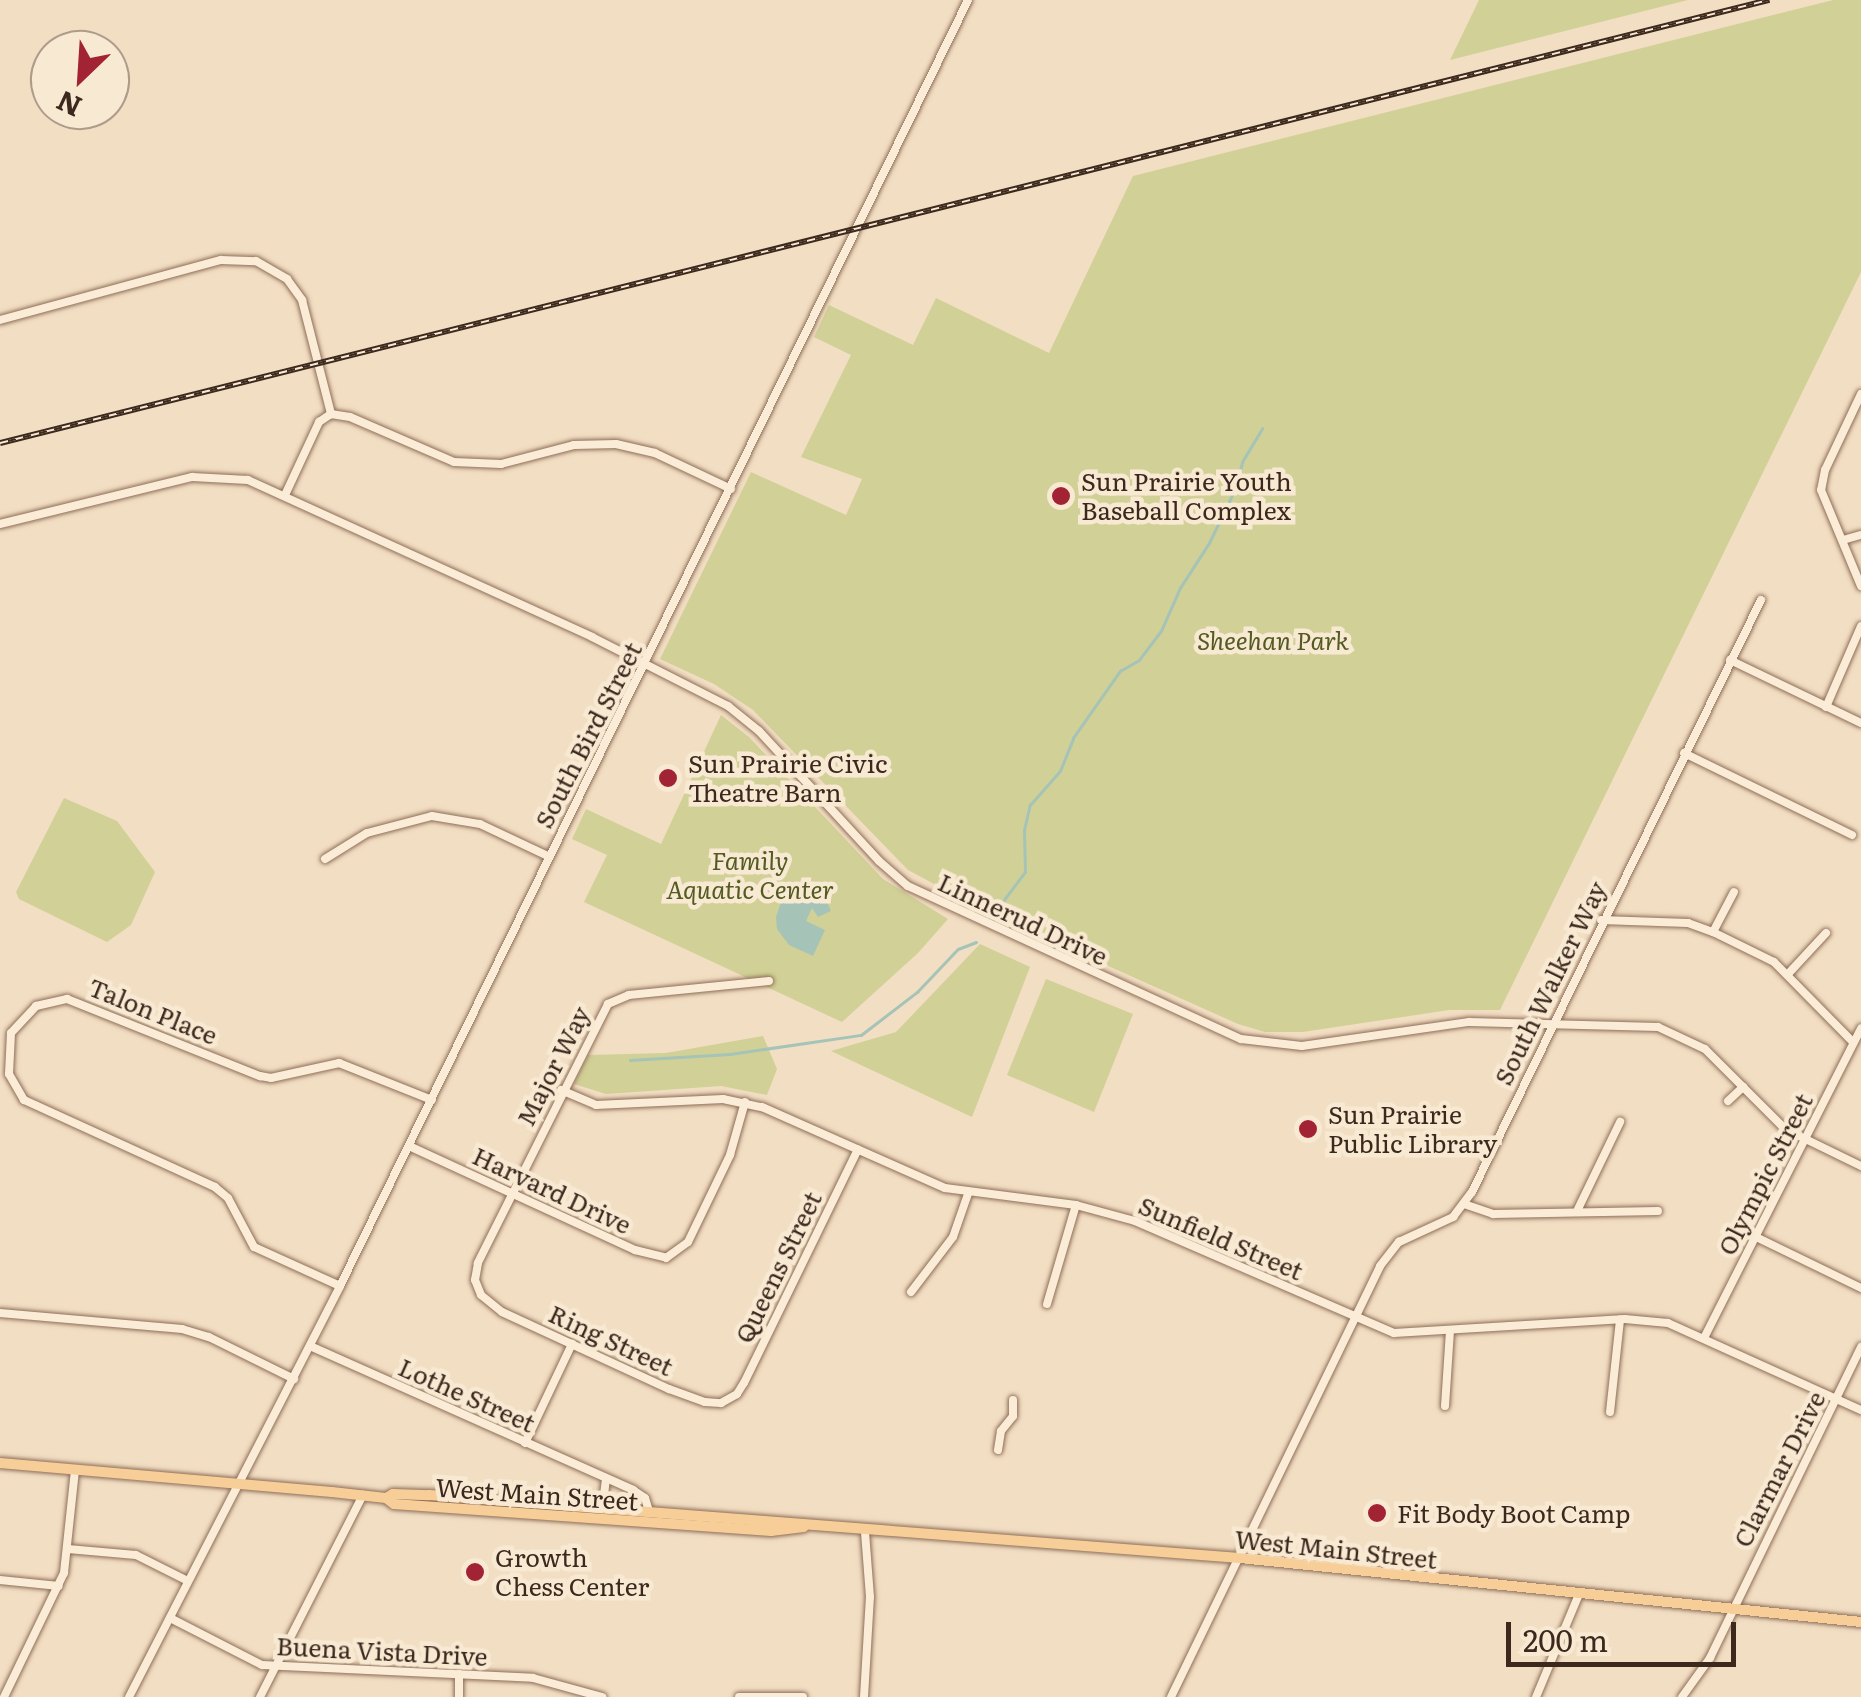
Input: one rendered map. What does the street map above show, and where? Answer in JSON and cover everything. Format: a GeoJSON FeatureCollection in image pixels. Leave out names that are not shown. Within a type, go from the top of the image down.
{"type":"FeatureCollection","features":[{"type":"Feature","properties":{"kind":"main road","name":"West Main Street"},"geometry":{"type":"LineString","coordinates":[[0,1464],[386,1498],[412,1494],[1240,1558],[1861,1622]]}},
{"type":"Feature","properties":{"kind":"main road","name":"West Main Street"},"geometry":{"type":"LineString","coordinates":[[386,1498],[394,1504],[722,1528],[791,1532],[805,1527]]}},
{"type":"Feature","properties":{"kind":"street","name":"South Bird Street"},"geometry":{"type":"LineString","coordinates":[[129,1697],[294,1379],[432,1100],[968,0]]}},
{"type":"Feature","properties":{"kind":"street"},"geometry":{"type":"LineString","coordinates":[[0,320],[221,260],[256,261],[287,279],[302,300],[331,414]]}},
{"type":"Feature","properties":{"kind":"street"},"geometry":{"type":"LineString","coordinates":[[1861,394],[1821,480],[1823,500],[1861,586]]}},
{"type":"Feature","properties":{"kind":"street"},"geometry":{"type":"LineString","coordinates":[[284,495],[319,422],[331,414],[350,416],[454,462],[500,464],[574,446],[614,444],[655,453],[731,489]]}},
{"type":"Feature","properties":{"kind":"street","name":"Linnerud Drive"},"geometry":{"type":"LineString","coordinates":[[0,524],[202,476],[242,478],[704,692],[744,718],[879,862],[908,886],[1241,1039],[1302,1046],[1449,1023],[1647,1026],[1675,1032],[1716,1058],[1776,1122],[1861,1166]]}},
{"type":"Feature","properties":{"kind":"street"},"geometry":{"type":"LineString","coordinates":[[1843,540],[1861,535]]}},
{"type":"Feature","properties":{"kind":"street","name":"South Walker Way"},"geometry":{"type":"LineString","coordinates":[[1171,1697],[1380,1266],[1399,1242],[1441,1225],[1464,1204],[1761,600]]}},
{"type":"Feature","properties":{"kind":"street"},"geometry":{"type":"LineString","coordinates":[[1826,707],[1861,626]]}},
{"type":"Feature","properties":{"kind":"street"},"geometry":{"type":"LineString","coordinates":[[1730,660],[1861,724]]}},
{"type":"Feature","properties":{"kind":"street"},"geometry":{"type":"LineString","coordinates":[[1684,754],[1852,835]]}},
{"type":"Feature","properties":{"kind":"street"},"geometry":{"type":"LineString","coordinates":[[325,858],[376,829],[432,816],[459,817],[480,824],[550,857]]}},
{"type":"Feature","properties":{"kind":"street"},"geometry":{"type":"LineString","coordinates":[[1713,932],[1734,892]]}},
{"type":"Feature","properties":{"kind":"street"},"geometry":{"type":"LineString","coordinates":[[1602,920],[1688,923],[1713,932],[1774,962],[1853,1042]]}},
{"type":"Feature","properties":{"kind":"street"},"geometry":{"type":"LineString","coordinates":[[1788,974],[1826,934]]}},
{"type":"Feature","properties":{"kind":"street","name":"Major Way"},"geometry":{"type":"LineString","coordinates":[[482,1296],[475,1280],[478,1263],[598,1016],[616,999],[769,981]]}},
{"type":"Feature","properties":{"kind":"street","name":"Talon Place"},"geometry":{"type":"LineString","coordinates":[[340,1286],[254,1247],[228,1198],[216,1186],[24,1100],[9,1074],[11,1033],[36,1006],[67,999],[260,1076],[271,1078],[339,1062],[432,1100]]}},
{"type":"Feature","properties":{"kind":"street","name":"Olympic Street"},"geometry":{"type":"LineString","coordinates":[[1704,1338],[1861,1028]]}},
{"type":"Feature","properties":{"kind":"street"},"geometry":{"type":"LineString","coordinates":[[1728,1101],[1743,1088]]}},
{"type":"Feature","properties":{"kind":"street","name":"Sunfield Street"},"geometry":{"type":"LineString","coordinates":[[562,1090],[596,1105],[745,1102],[968,1194],[1076,1205],[1135,1221],[1394,1333],[1519,1323],[1620,1320],[1668,1324],[1861,1410]]}},
{"type":"Feature","properties":{"kind":"street","name":"Harvard Drive"},"geometry":{"type":"LineString","coordinates":[[409,1146],[654,1257],[679,1251],[688,1242],[730,1154],[745,1102]]}},
{"type":"Feature","properties":{"kind":"street"},"geometry":{"type":"LineString","coordinates":[[1578,1209],[1620,1122]]}},
{"type":"Feature","properties":{"kind":"street","name":"Queens Street"},"geometry":{"type":"LineString","coordinates":[[730,1399],[744,1384],[858,1150]]}},
{"type":"Feature","properties":{"kind":"street"},"geometry":{"type":"LineString","coordinates":[[911,1292],[953,1236],[968,1194]]}},
{"type":"Feature","properties":{"kind":"street"},"geometry":{"type":"LineString","coordinates":[[1464,1204],[1493,1214],[1578,1209],[1658,1211]]}},
{"type":"Feature","properties":{"kind":"street"},"geometry":{"type":"LineString","coordinates":[[1047,1304],[1076,1205]]}},
{"type":"Feature","properties":{"kind":"street"},"geometry":{"type":"LineString","coordinates":[[1754,1236],[1861,1288]]}},
{"type":"Feature","properties":{"kind":"street","name":"Ring Street"},"geometry":{"type":"LineString","coordinates":[[482,1296],[502,1312],[694,1399],[716,1404],[730,1399]]}},
{"type":"Feature","properties":{"kind":"street"},"geometry":{"type":"LineString","coordinates":[[0,1313],[182,1329],[209,1337],[294,1379]]}},
{"type":"Feature","properties":{"kind":"street"},"geometry":{"type":"LineString","coordinates":[[1610,1412],[1620,1320]]}},
{"type":"Feature","properties":{"kind":"street"},"geometry":{"type":"LineString","coordinates":[[1445,1406],[1450,1331]]}},
{"type":"Feature","properties":{"kind":"street"},"geometry":{"type":"LineString","coordinates":[[525,1443],[572,1344]]}},
{"type":"Feature","properties":{"kind":"street","name":"Lothe Street"},"geometry":{"type":"LineString","coordinates":[[310,1346],[642,1496],[649,1511]]}},
{"type":"Feature","properties":{"kind":"street","name":"Clarmar Drive"},"geometry":{"type":"LineString","coordinates":[[1682,1697],[1710,1658],[1861,1347]]}},
{"type":"Feature","properties":{"kind":"street"},"geometry":{"type":"LineString","coordinates":[[998,1450],[1001,1431],[1013,1416],[1013,1400]]}},
{"type":"Feature","properties":{"kind":"street"},"geometry":{"type":"LineString","coordinates":[[4,1697],[59,1586],[68,1548],[75,1470]]}},
{"type":"Feature","properties":{"kind":"street"},"geometry":{"type":"LineString","coordinates":[[604,1494],[606,1479]]}},
{"type":"Feature","properties":{"kind":"street"},"geometry":{"type":"LineString","coordinates":[[260,1697],[363,1495]]}},
{"type":"Feature","properties":{"kind":"street"},"geometry":{"type":"LineString","coordinates":[[864,1697],[870,1597],[865,1532]]}},
{"type":"Feature","properties":{"kind":"street"},"geometry":{"type":"LineString","coordinates":[[68,1548],[136,1555],[188,1581]]}},
{"type":"Feature","properties":{"kind":"street"},"geometry":{"type":"LineString","coordinates":[[0,1580],[59,1586]]}},
{"type":"Feature","properties":{"kind":"street"},"geometry":{"type":"LineString","coordinates":[[1536,1697],[1579,1594]]}},
{"type":"Feature","properties":{"kind":"street","name":"Buena Vista Drive"},"geometry":{"type":"LineString","coordinates":[[170,1618],[251,1661],[276,1666],[533,1678],[602,1697]]}},
{"type":"Feature","properties":{"kind":"street"},"geometry":{"type":"LineString","coordinates":[[459,1674],[459,1697]]}},
{"type":"Feature","properties":{"kind":"street"},"geometry":{"type":"LineString","coordinates":[[740,1697],[803,1697]]}},
{"type":"Feature","properties":{"kind":"green space"},"geometry":{"type":"Polygon","coordinates":[[[1479,0],[1688,0],[1450,60],[1479,0]]]}},
{"type":"Feature","properties":{"kind":"green space","name":"Sheehan Park"},"geometry":{"type":"Polygon","coordinates":[[[1833,0],[1861,0],[1861,272],[1500,1010],[1449,1010],[1303,1032],[1265,1032],[1238,1024],[1048,939],[1045,944],[979,915],[981,909],[908,870],[753,710],[714,684],[660,659],[751,472],[846,515],[862,479],[801,457],[851,355],[814,337],[829,305],[913,345],[936,298],[1049,353],[1133,176],[1833,0]]]}},
{"type":"Feature","properties":{"kind":"green space","name":"Family Aquatic Center"},"geometry":{"type":"Polygon","coordinates":[[[721,715],[749,737],[883,879],[948,919],[918,953],[842,1022],[584,902],[607,855],[572,839],[586,809],[661,844],[721,715]]]}},
{"type":"Feature","properties":{"kind":"green space"},"geometry":{"type":"Polygon","coordinates":[[[64,798],[117,821],[155,872],[131,925],[107,942],[19,899],[16,892],[64,798]]]}},
{"type":"Feature","properties":{"kind":"green space"},"geometry":{"type":"Polygon","coordinates":[[[980,944],[1030,967],[972,1117],[831,1051],[896,1032],[980,944]]]}},
{"type":"Feature","properties":{"kind":"green space"},"geometry":{"type":"Polygon","coordinates":[[[1046,979],[1133,1014],[1094,1112],[1007,1075],[1046,979]]]}},
{"type":"Feature","properties":{"kind":"green space"},"geometry":{"type":"Polygon","coordinates":[[[763,1036],[777,1069],[767,1095],[721,1086],[606,1094],[574,1084],[588,1055],[666,1053],[763,1036]]]}},
{"type":"Feature","properties":{"kind":"shaded area"},"geometry":{"type":"Polygon","coordinates":[[[811,890],[827,902],[831,911],[818,917],[812,908],[806,921],[825,930],[813,956],[789,945],[777,929],[776,917],[781,902],[793,893],[811,890]]]}},
{"type":"Feature","properties":{"kind":"waterway"},"geometry":{"type":"LineString","coordinates":[[1000,905],[1025,872],[1024,830],[1030,805],[1060,771],[1073,738],[1120,671],[1139,660],[1161,631],[1180,588],[1209,543],[1235,489],[1242,462],[1262,429]]}},
{"type":"Feature","properties":{"kind":"waterway"},"geometry":{"type":"LineString","coordinates":[[630,1060],[730,1054],[861,1035],[917,992],[958,949],[976,942]]}},
{"type":"Feature","properties":{"kind":"railway"},"geometry":{"type":"LineString","coordinates":[[0,443],[1769,0]]}},
{"type":"Feature","properties":{"kind":"place","name":"Sun Prairie Youth Baseball Complex"},"geometry":{"type":"Point","coordinates":[1061,496]}},
{"type":"Feature","properties":{"kind":"place","name":"Sun Prairie Civic Theatre Barn"},"geometry":{"type":"Point","coordinates":[668,778]}},
{"type":"Feature","properties":{"kind":"place","name":"Sun Prairie Public Library"},"geometry":{"type":"Point","coordinates":[1308,1129]}},
{"type":"Feature","properties":{"kind":"place","name":"Fit Body Boot Camp"},"geometry":{"type":"Point","coordinates":[1377,1513]}},
{"type":"Feature","properties":{"kind":"place","name":"Growth Chess Center"},"geometry":{"type":"Point","coordinates":[475,1572]}}]}
